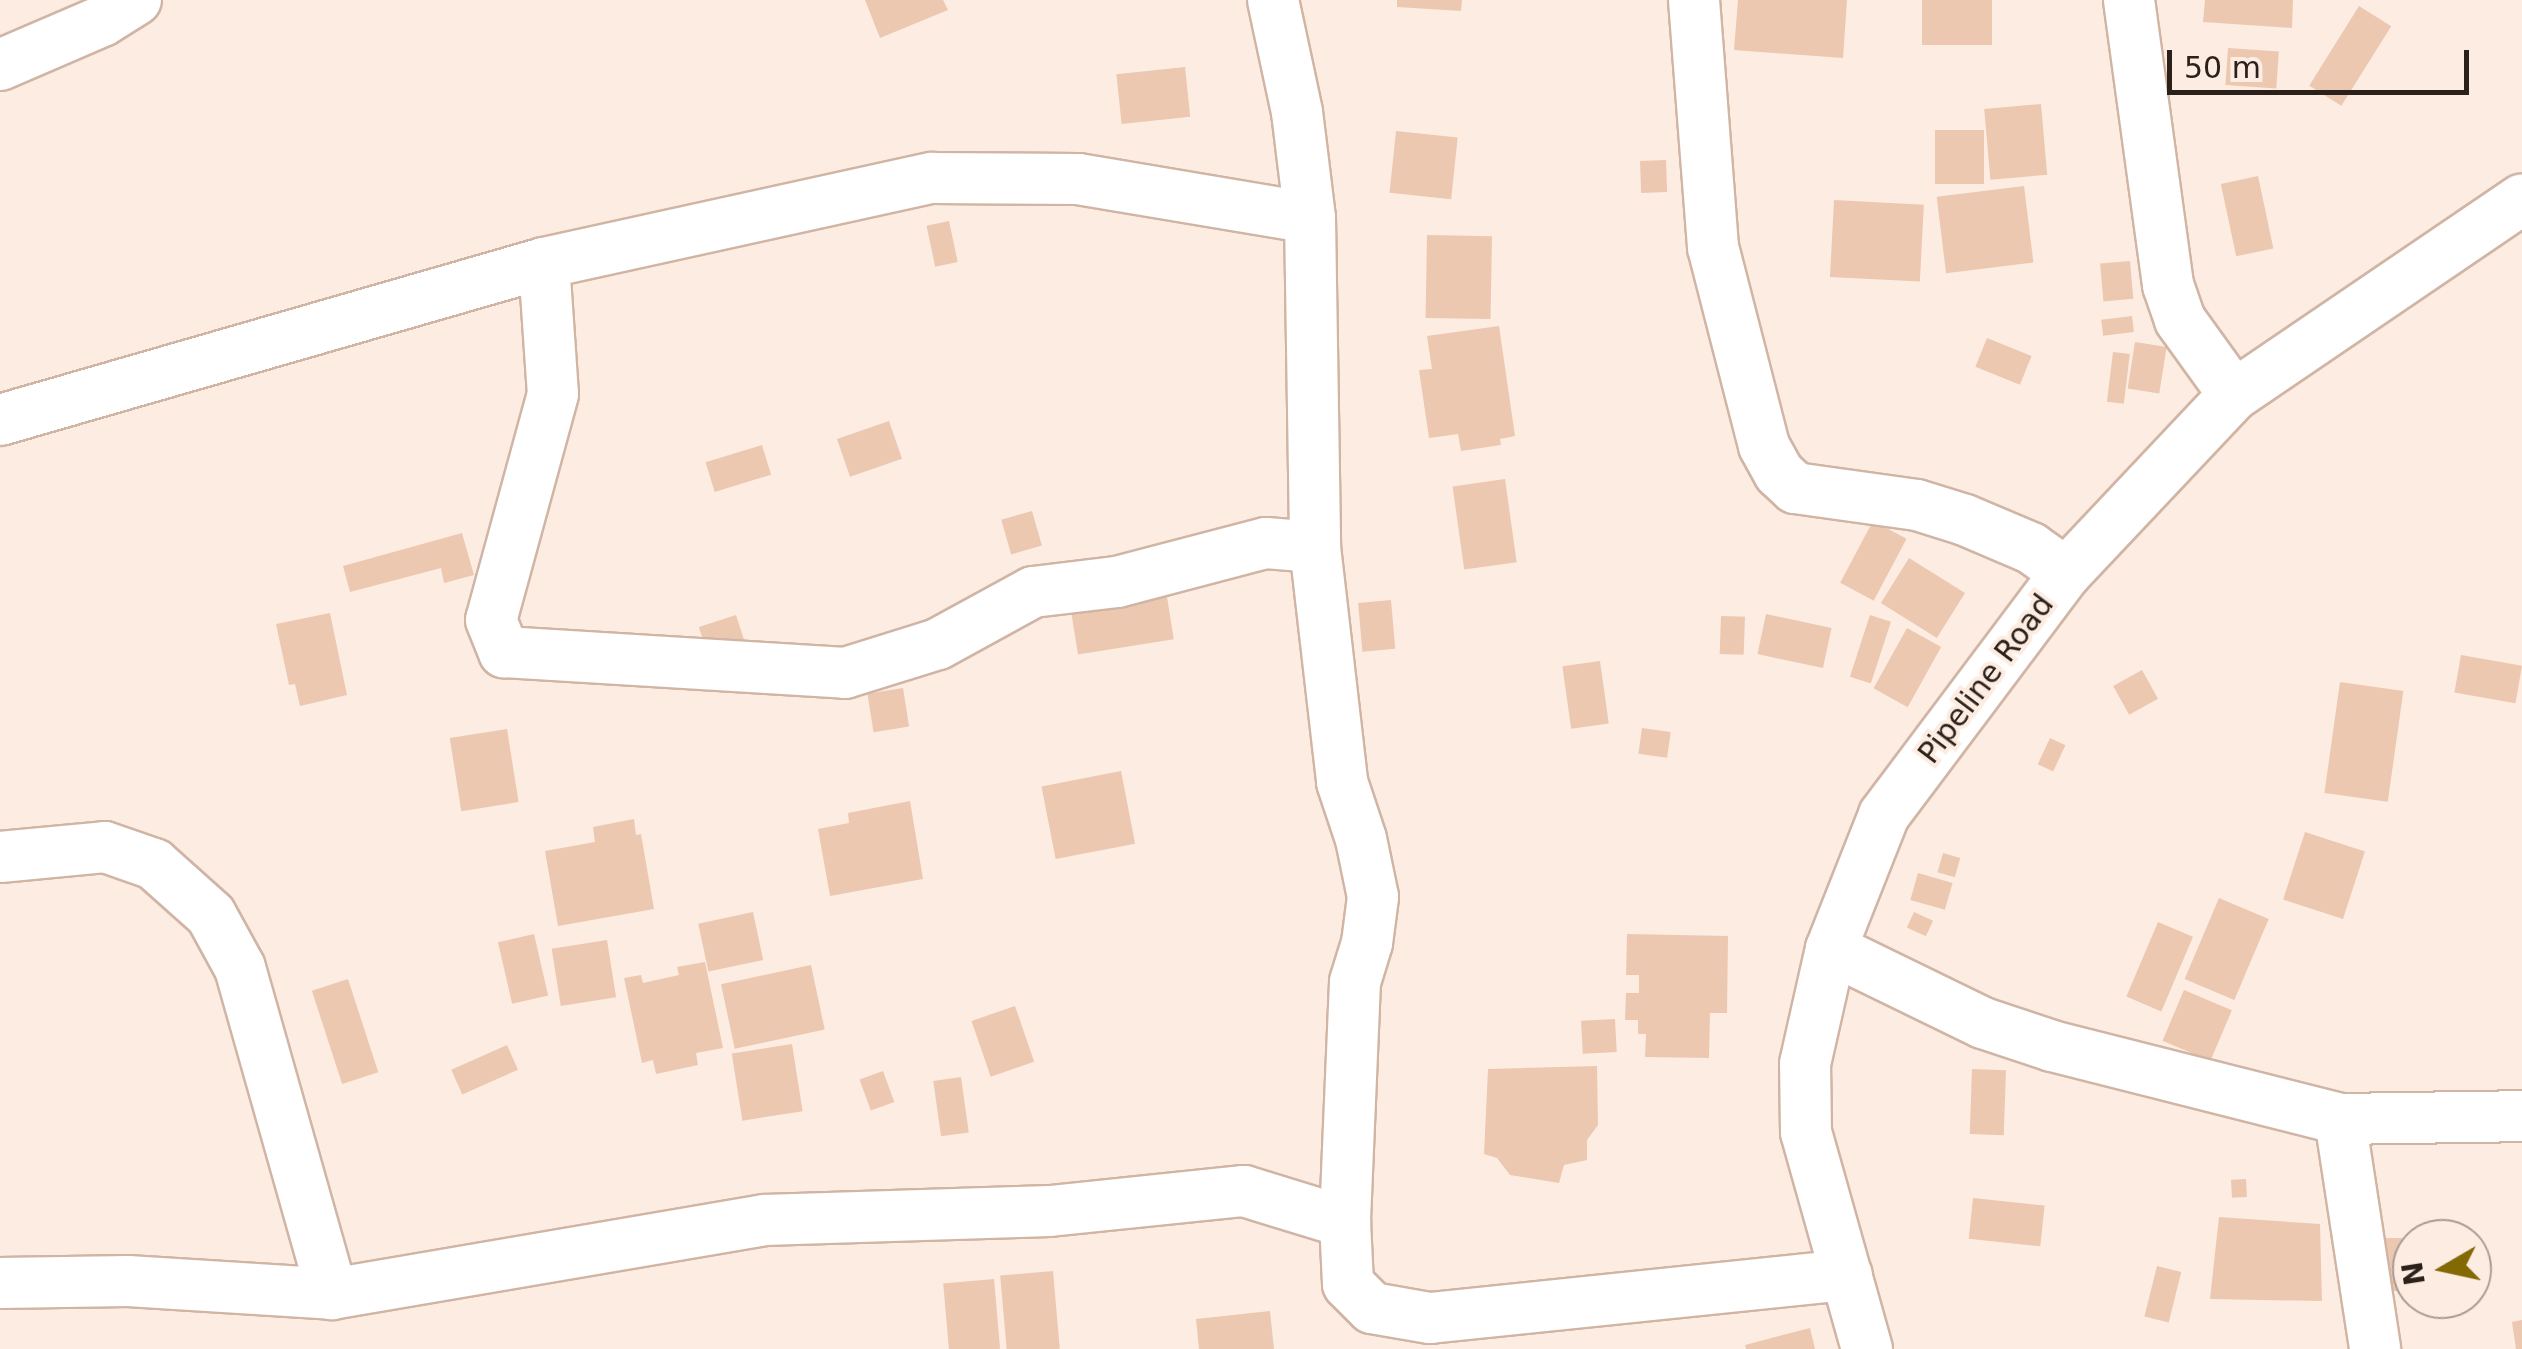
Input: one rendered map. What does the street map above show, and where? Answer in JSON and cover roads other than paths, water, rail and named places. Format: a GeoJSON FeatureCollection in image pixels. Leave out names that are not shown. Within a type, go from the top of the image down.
{"type":"FeatureCollection","features":[{"type":"Feature","properties":{"kind":"street"},"geometry":{"type":"LineString","coordinates":[[1273,0],[1297,112],[1310,218],[1315,547],[1342,782],[1361,839],[1373,896],[1367,943],[1355,982],[1344,1222],[1348,1284],[1372,1308],[1430,1318],[1847,1275]]}},
{"type":"Feature","properties":{"kind":"street"},"geometry":{"type":"LineString","coordinates":[[1694,0],[1713,247],[1764,446],[1779,474],[1795,488],[1917,505],[1965,520],[2032,548],[2066,573]]}},
{"type":"Feature","properties":{"kind":"street"},"geometry":{"type":"LineString","coordinates":[[2129,0],[2168,285],[2180,320],[2234,395]]}},
{"type":"Feature","properties":{"kind":"street"},"geometry":{"type":"LineString","coordinates":[[0,65],[138,1]]}},
{"type":"Feature","properties":{"kind":"street"},"geometry":{"type":"LineString","coordinates":[[0,420],[544,263],[932,178],[1078,180],[1310,218]]}},
{"type":"Feature","properties":{"kind":"street","name":"Pipeline Road"},"geometry":{"type":"LineString","coordinates":[[1867,1349],[1806,1132],[1805,1064],[1831,949],[1884,815],[2066,573],[2234,395],[2522,199]]}},
{"type":"Feature","properties":{"kind":"street"},"geometry":{"type":"LineString","coordinates":[[544,263],[553,394],[492,620],[504,652],[845,673],[938,644],[1032,592],[1117,582],[1169,564],[1266,543],[1315,547]]}},
{"type":"Feature","properties":{"kind":"street"},"geometry":{"type":"LineString","coordinates":[[0,857],[105,846],[154,864],[211,915],[240,968],[332,1294]]}},
{"type":"Feature","properties":{"kind":"street"},"geometry":{"type":"LineString","coordinates":[[1831,949],[1983,1024],[2052,1046],[2340,1119],[2522,1116]]}},
{"type":"Feature","properties":{"kind":"street"},"geometry":{"type":"LineString","coordinates":[[2340,1119],[2375,1349]]}},
{"type":"Feature","properties":{"kind":"street"},"geometry":{"type":"LineString","coordinates":[[0,1283],[128,1280],[332,1294],[764,1220],[1050,1212],[1244,1192],[1344,1222]]}}]}
